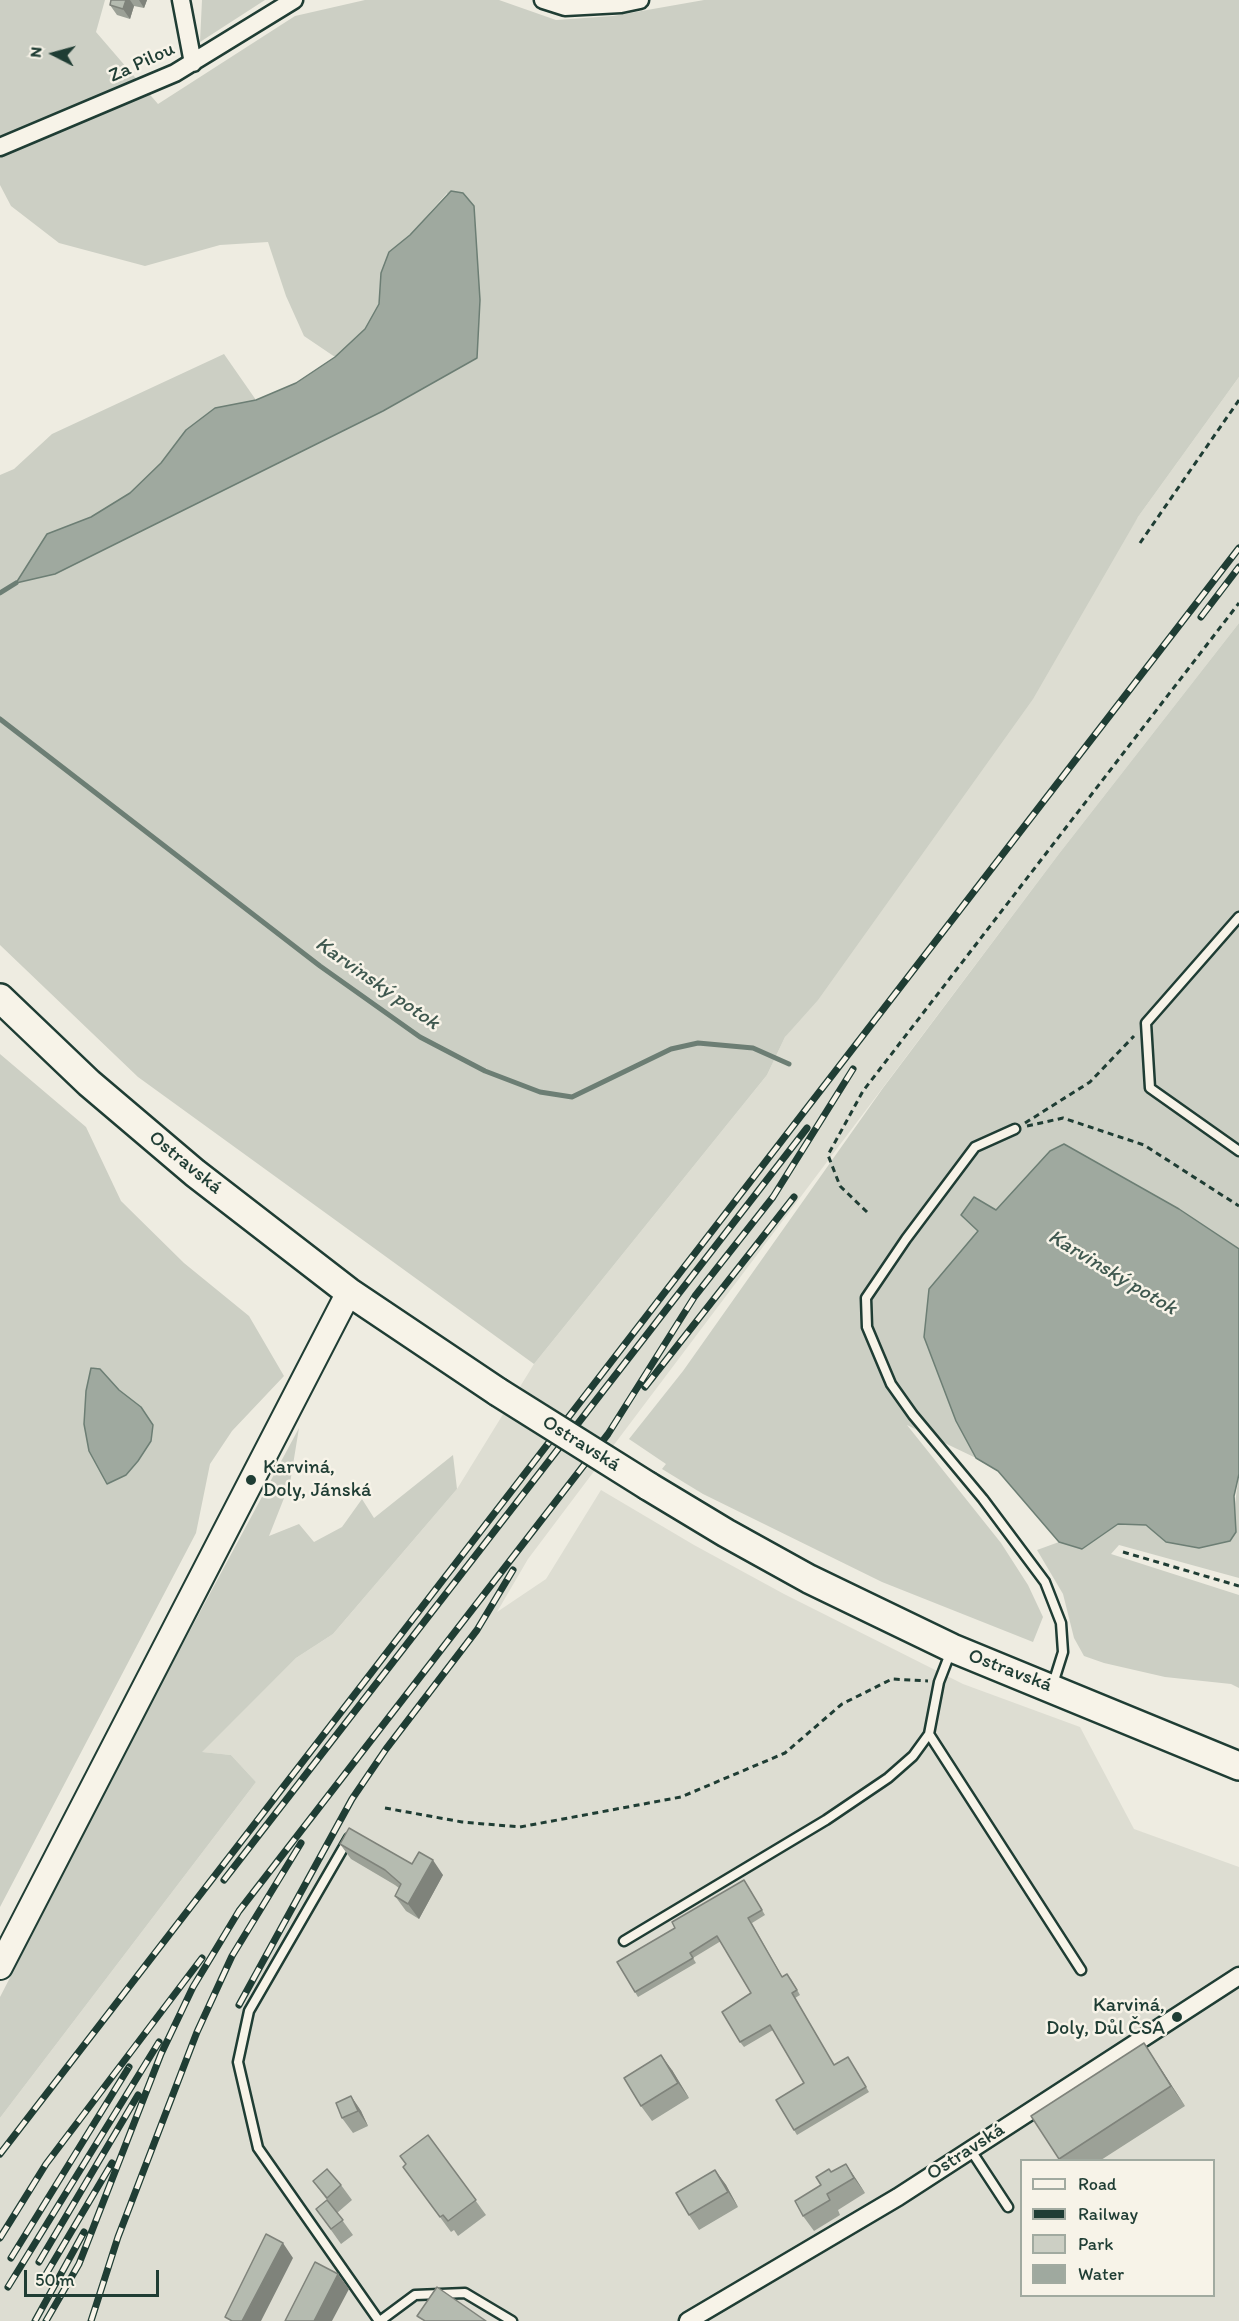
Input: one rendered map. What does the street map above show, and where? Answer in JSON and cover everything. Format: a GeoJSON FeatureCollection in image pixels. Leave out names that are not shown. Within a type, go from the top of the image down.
{"type":"FeatureCollection","features":[{"type":"Feature","properties":{"kind":"main road","name":"Ostravská"},"geometry":{"type":"LineString","coordinates":[[0,998],[89,1083],[161,1145],[349,1292],[498,1392],[648,1486],[788,1568],[952,1648],[1052,1687],[1239,1766]]}},
{"type":"Feature","properties":{"kind":"street"},"geometry":{"type":"LineString","coordinates":[[181,0],[193,63]]}},
{"type":"Feature","properties":{"kind":"street","name":"Za Pilou"},"geometry":{"type":"LineString","coordinates":[[0,147],[175,73],[294,0]]}},
{"type":"Feature","properties":{"kind":"street"},"geometry":{"type":"LineString","coordinates":[[543,0],[565,7],[621,4],[640,0]]}},
{"type":"Feature","properties":{"kind":"street"},"geometry":{"type":"LineString","coordinates":[[0,1967],[349,1292]]}},
{"type":"Feature","properties":{"kind":"street","name":"Ostravská"},"geometry":{"type":"LineString","coordinates":[[688,2321],[897,2197],[1239,1976]]}},
{"type":"Feature","properties":{"kind":"lane"},"geometry":{"type":"LineString","coordinates":[[1239,917],[1146,1023],[1149,1088],[1239,1150]]}},
{"type":"Feature","properties":{"kind":"lane"},"geometry":{"type":"LineString","coordinates":[[1015,1129],[975,1147],[927,1211],[866,1298],[867,1328],[891,1384],[907,1407],[983,1499],[1045,1582],[1061,1623],[1063,1652],[1052,1687]]}},
{"type":"Feature","properties":{"kind":"lane"},"geometry":{"type":"LineString","coordinates":[[624,1941],[826,1820],[888,1778],[913,1756],[929,1734],[939,1682],[952,1648]]}},
{"type":"Feature","properties":{"kind":"lane"},"geometry":{"type":"LineString","coordinates":[[929,1734],[1081,1970]]}},
{"type":"Feature","properties":{"kind":"lane"},"geometry":{"type":"LineString","coordinates":[[349,1838],[249,2010],[238,2062],[258,2148],[380,2321],[414,2295],[465,2293],[512,2321]]}},
{"type":"Feature","properties":{"kind":"lane"},"geometry":{"type":"LineString","coordinates":[[970,2149],[1008,2207]]}},
{"type":"Feature","properties":{"kind":"path"},"geometry":{"type":"LineString","coordinates":[[1140,543],[1239,400]]}},
{"type":"Feature","properties":{"kind":"path"},"geometry":{"type":"LineString","coordinates":[[867,1212],[840,1186],[828,1155],[863,1091],[1239,603]]}},
{"type":"Feature","properties":{"kind":"path"},"geometry":{"type":"LineString","coordinates":[[1015,1129],[1090,1082],[1146,1023]]}},
{"type":"Feature","properties":{"kind":"path"},"geometry":{"type":"LineString","coordinates":[[1015,1129],[1063,1118],[1144,1145],[1239,1206]]}},
{"type":"Feature","properties":{"kind":"path"},"geometry":{"type":"LineString","coordinates":[[1123,1552],[1239,1586]]}},
{"type":"Feature","properties":{"kind":"path"},"geometry":{"type":"LineString","coordinates":[[385,1808],[462,1822],[520,1827],[681,1797],[785,1752],[842,1704],[892,1679],[939,1682]]}},
{"type":"Feature","properties":{"kind":"shaded area"},"geometry":{"type":"Polygon","coordinates":[[[1239,377],[1239,623],[1058,855],[528,1559],[497,1612],[546,1579],[601,1490],[694,1545],[784,1594],[963,1684],[1080,1727],[1134,1829],[1239,1867],[1239,2321],[0,2321],[0,2118],[256,1782],[231,1755],[201,1752],[296,1658],[333,1634],[457,1489],[534,1364],[767,1075],[785,1037],[1138,517],[1239,377]]]}},
{"type":"Feature","properties":{"kind":"green space"},"geometry":{"type":"Polygon","coordinates":[[[0,0],[105,0],[96,32],[158,104],[295,16],[365,0],[499,0],[556,20],[613,16],[704,0],[1239,0],[1239,377],[1138,517],[1033,699],[818,1000],[785,1037],[767,1075],[534,1364],[138,1077],[0,945],[0,475],[14,469],[52,434],[224,354],[256,400],[215,408],[186,430],[161,463],[130,493],[91,517],[47,535],[16,582],[55,574],[383,411],[477,358],[480,300],[447,193],[410,235],[389,252],[381,273],[379,304],[365,329],[335,357],[304,336],[286,296],[268,242],[220,245],[145,266],[59,243],[11,206],[0,185],[0,0]]]}},
{"type":"Feature","properties":{"kind":"green space"},"geometry":{"type":"Polygon","coordinates":[[[202,0],[265,0],[200,42],[202,0]]]}},
{"type":"Feature","properties":{"kind":"green space"},"geometry":{"type":"Polygon","coordinates":[[[1239,623],[1239,1249],[1179,1209],[1064,1144],[996,1210],[975,1197],[978,1231],[929,1289],[943,1385],[976,1458],[907,1425],[1001,1543],[1028,1585],[1043,1617],[1033,1642],[882,1582],[703,1494],[662,1469],[666,1464],[629,1439],[683,1371],[883,1088],[1058,855],[1239,623]]]}},
{"type":"Feature","properties":{"kind":"green space"},"geometry":{"type":"Polygon","coordinates":[[[0,1054],[86,1127],[121,1201],[184,1263],[249,1316],[284,1376],[232,1431],[210,1464],[196,1533],[0,1907],[0,1054]]]}},
{"type":"Feature","properties":{"kind":"green space"},"geometry":{"type":"Polygon","coordinates":[[[299,1428],[290,1483],[269,1536],[299,1524],[314,1542],[342,1527],[362,1499],[374,1518],[453,1455],[457,1489],[333,1634],[296,1658],[202,1752],[231,1755],[256,1782],[0,2118],[0,1997],[158,1690],[299,1428]]]}},
{"type":"Feature","properties":{"kind":"green space"},"geometry":{"type":"Polygon","coordinates":[[[1239,1474],[1239,1578],[1119,1545],[1111,1554],[1239,1595],[1239,1688],[1231,1684],[1165,1677],[1084,1656],[1074,1638],[1063,1594],[1037,1550],[1059,1542],[1082,1549],[1118,1524],[1146,1525],[1166,1542],[1199,1548],[1230,1541],[1239,1474]]]}},
{"type":"Feature","properties":{"kind":"water"},"geometry":{"type":"Polygon","coordinates":[[[451,191],[463,193],[474,206],[480,300],[477,358],[383,411],[55,574],[16,583],[47,534],[91,517],[130,493],[161,463],[186,430],[215,408],[256,400],[296,383],[335,357],[365,329],[379,304],[381,273],[389,252],[410,235],[451,191]]]}},
{"type":"Feature","properties":{"kind":"water"},"geometry":{"type":"Polygon","coordinates":[[[1064,1144],[1179,1209],[1239,1249],[1239,1474],[1234,1496],[1236,1532],[1230,1541],[1199,1548],[1166,1542],[1146,1525],[1118,1524],[1082,1549],[1059,1542],[998,1471],[976,1458],[956,1421],[924,1337],[929,1289],[978,1231],[961,1215],[974,1197],[996,1210],[1050,1151],[1064,1144]]]}},
{"type":"Feature","properties":{"kind":"water"},"geometry":{"type":"Polygon","coordinates":[[[91,1368],[100,1369],[119,1390],[141,1407],[153,1425],[151,1441],[138,1461],[126,1475],[107,1484],[89,1451],[84,1424],[86,1391],[91,1368]]]}},
{"type":"Feature","properties":{"kind":"building"},"geometry":{"type":"Polygon","coordinates":[[[111,0],[126,0],[123,9],[110,5],[111,0]]]}},
{"type":"Feature","properties":{"kind":"building"},"geometry":{"type":"Polygon","coordinates":[[[349,1828],[412,1864],[419,1852],[433,1860],[408,1904],[395,1896],[401,1884],[385,1870],[340,1844],[349,1828]]]}},
{"type":"Feature","properties":{"kind":"building"},"geometry":{"type":"Polygon","coordinates":[[[744,1880],[762,1910],[748,1918],[782,1977],[787,1974],[797,1990],[792,1993],[834,2065],[848,2057],[866,2087],[794,2130],[776,2100],[804,2083],[770,2025],[740,2042],[722,2012],[751,1993],[717,1936],[690,1953],[693,1958],[635,1992],[617,1962],[675,1928],[672,1922],[744,1880]]]}},
{"type":"Feature","properties":{"kind":"building"},"geometry":{"type":"Polygon","coordinates":[[[1144,2043],[1171,2086],[1059,2159],[1031,2116],[1144,2043]]]}},
{"type":"Feature","properties":{"kind":"building"},"geometry":{"type":"Polygon","coordinates":[[[661,2055],[678,2083],[641,2106],[624,2078],[661,2055]]]}},
{"type":"Feature","properties":{"kind":"building"},"geometry":{"type":"Polygon","coordinates":[[[351,2096],[358,2111],[342,2118],[336,2103],[351,2096]]]}},
{"type":"Feature","properties":{"kind":"building"},"geometry":{"type":"Polygon","coordinates":[[[428,2135],[476,2200],[448,2221],[443,2215],[440,2217],[403,2167],[406,2164],[400,2156],[428,2135]]]}},
{"type":"Feature","properties":{"kind":"building"},"geometry":{"type":"Polygon","coordinates":[[[846,2164],[854,2178],[827,2194],[830,2200],[803,2216],[795,2201],[821,2185],[816,2177],[829,2169],[831,2172],[846,2164]]]}},
{"type":"Feature","properties":{"kind":"building"},"geometry":{"type":"Polygon","coordinates":[[[327,2169],[341,2185],[327,2198],[313,2181],[327,2169]]]}},
{"type":"Feature","properties":{"kind":"building"},"geometry":{"type":"Polygon","coordinates":[[[715,2170],[728,2192],[689,2215],[676,2193],[715,2170]]]}},
{"type":"Feature","properties":{"kind":"building"},"geometry":{"type":"Polygon","coordinates":[[[327,2200],[343,2220],[331,2229],[316,2209],[327,2200]]]}},
{"type":"Feature","properties":{"kind":"building"},"geometry":{"type":"Polygon","coordinates":[[[266,2234],[283,2243],[242,2321],[232,2321],[225,2317],[266,2234]]]}},
{"type":"Feature","properties":{"kind":"building"},"geometry":{"type":"Polygon","coordinates":[[[315,2262],[338,2274],[314,2321],[285,2321],[315,2262]]]}},
{"type":"Feature","properties":{"kind":"building"},"geometry":{"type":"Polygon","coordinates":[[[437,2287],[486,2321],[425,2321],[417,2316],[437,2287]]]}},
{"type":"Feature","properties":{"kind":"waterway"},"geometry":{"type":"LineString","coordinates":[[0,593],[16,583]]}},
{"type":"Feature","properties":{"kind":"waterway","name":"Karvinský potok"},"geometry":{"type":"LineString","coordinates":[[0,719],[320,966],[420,1037],[485,1071],[540,1092],[572,1097],[671,1049],[698,1043],[753,1048],[789,1064]]}},
{"type":"Feature","properties":{"kind":"railway"},"geometry":{"type":"LineString","coordinates":[[0,2154],[1239,548]]}},
{"type":"Feature","properties":{"kind":"railway"},"geometry":{"type":"LineString","coordinates":[[1201,617],[1239,567]]}},
{"type":"Feature","properties":{"kind":"railway"},"geometry":{"type":"LineString","coordinates":[[46,2321],[79,2264],[161,2054],[193,1987],[239,1911],[608,1434],[695,1296],[773,1197],[853,1069]]}},
{"type":"Feature","properties":{"kind":"railway"},"geometry":{"type":"LineString","coordinates":[[224,1880],[807,1128]]}},
{"type":"Feature","properties":{"kind":"railway"},"geometry":{"type":"LineString","coordinates":[[645,1387],[794,1197]]}},
{"type":"Feature","properties":{"kind":"railway"},"geometry":{"type":"LineString","coordinates":[[239,2005],[352,1799],[386,1749],[477,1630],[513,1570]]}},
{"type":"Feature","properties":{"kind":"railway"},"geometry":{"type":"LineString","coordinates":[[91,2321],[118,2237],[197,2032],[232,1956],[301,1843]]}},
{"type":"Feature","properties":{"kind":"railway"},"geometry":{"type":"LineString","coordinates":[[0,2238],[46,2164],[202,1958]]}},
{"type":"Feature","properties":{"kind":"railway"},"geometry":{"type":"LineString","coordinates":[[8,2287],[159,2042]]}},
{"type":"Feature","properties":{"kind":"railway"},"geometry":{"type":"LineString","coordinates":[[11,2258],[129,2067]]}},
{"type":"Feature","properties":{"kind":"railway"},"geometry":{"type":"LineString","coordinates":[[39,2262],[138,2095]]}},
{"type":"Feature","properties":{"kind":"railway"},"geometry":{"type":"LineString","coordinates":[[45,2276],[112,2163]]}},
{"type":"Feature","properties":{"kind":"railway"},"geometry":{"type":"LineString","coordinates":[[35,2321],[84,2232]]}},
{"type":"Feature","properties":{"kind":"place","name":"Karviná, Doly, Jánská"},"geometry":{"type":"Point","coordinates":[251,1480]}},
{"type":"Feature","properties":{"kind":"place","name":"Karviná, Doly, Důl ČSA"},"geometry":{"type":"Point","coordinates":[1177,2017]}}]}
